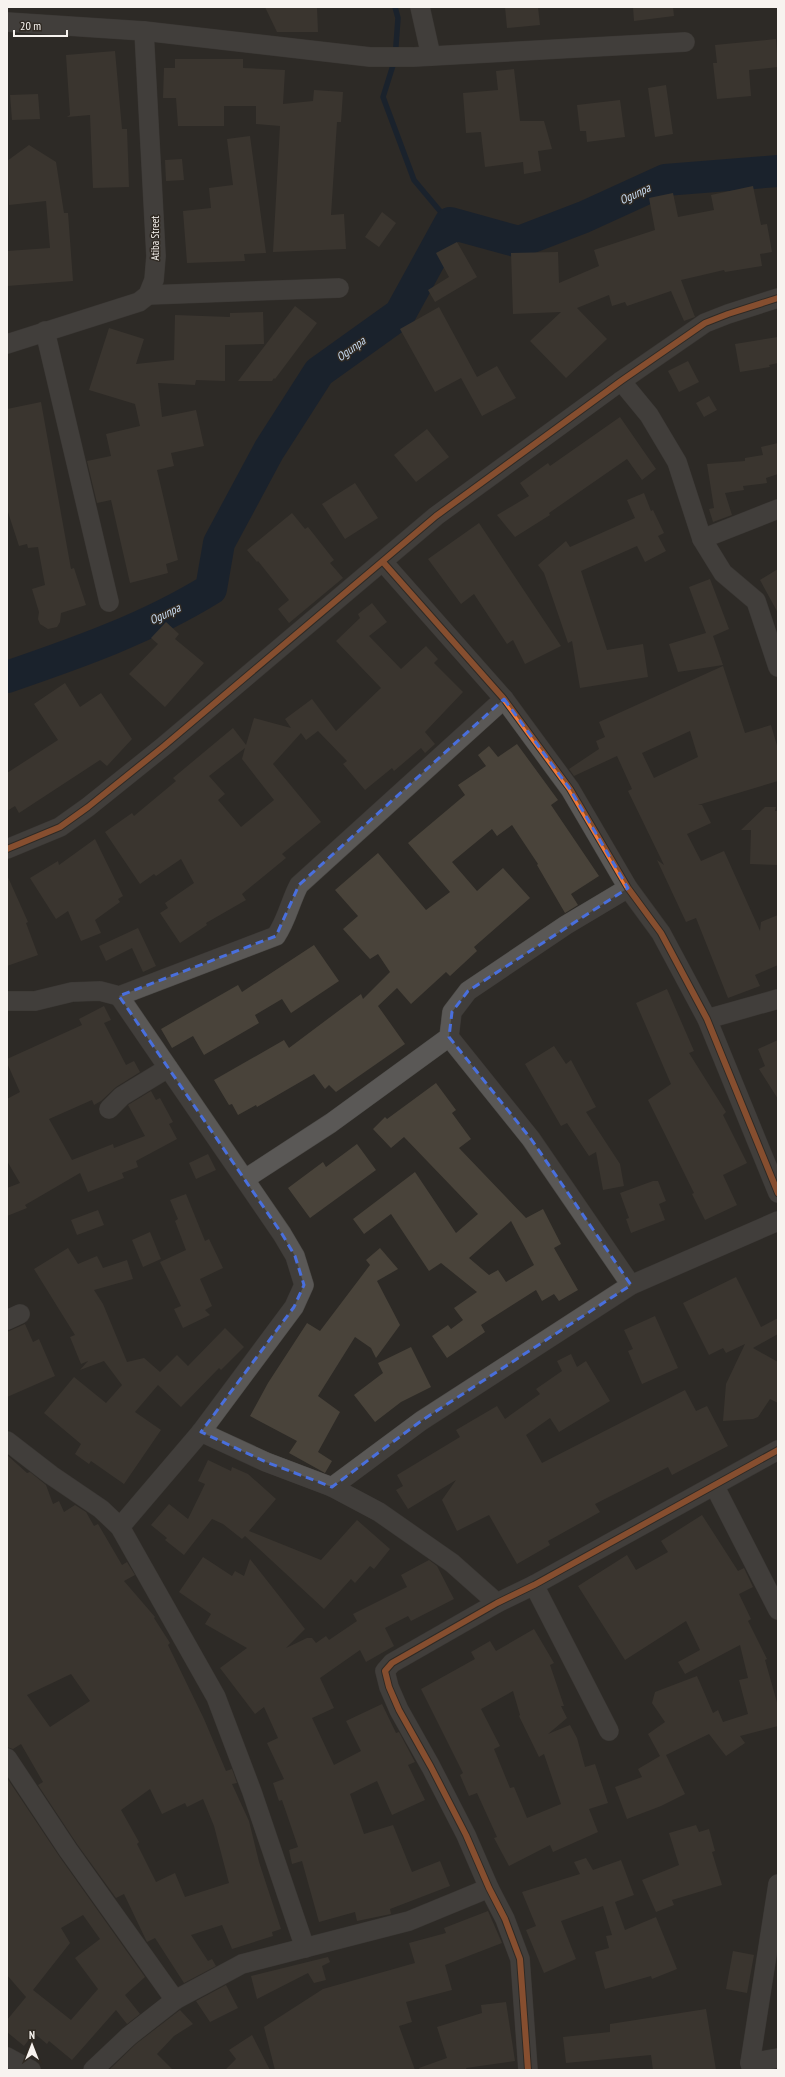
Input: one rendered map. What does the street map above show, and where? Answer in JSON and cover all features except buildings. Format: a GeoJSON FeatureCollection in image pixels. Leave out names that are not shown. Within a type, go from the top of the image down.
{"type":"FeatureCollection","features":[{"type":"Feature","properties":{"kind":"street"},"geometry":{"type":"LineString","coordinates":[[420,7],[423,57]]}},
{"type":"Feature","properties":{"kind":"street"},"geometry":{"type":"LineString","coordinates":[[7,22],[144,31],[370,57],[423,57],[685,42]]}},
{"type":"Feature","properties":{"kind":"street","name":"Atiba Street"},"geometry":{"type":"LineString","coordinates":[[144,31],[155,224],[154,280],[148,295]]}},
{"type":"Feature","properties":{"kind":"street"},"geometry":{"type":"LineString","coordinates":[[7,344],[139,302],[148,295],[340,288]]}},
{"type":"Feature","properties":{"kind":"street"},"geometry":{"type":"LineString","coordinates":[[7,849],[60,827],[88,807],[170,741],[443,511],[621,381],[705,323],[778,298]]}},
{"type":"Feature","properties":{"kind":"street"},"geometry":{"type":"LineString","coordinates":[[45,331],[109,602]]}},
{"type":"Feature","properties":{"kind":"street"},"geometry":{"type":"LineString","coordinates":[[621,381],[649,415],[677,462],[702,539],[723,573],[756,601],[778,667]]}},
{"type":"Feature","properties":{"kind":"street"},"geometry":{"type":"LineString","coordinates":[[702,539],[778,509]]}},
{"type":"Feature","properties":{"kind":"street"},"geometry":{"type":"LineString","coordinates":[[383,562],[504,699],[570,789],[628,888],[661,934],[707,1019],[778,1193]]}},
{"type":"Feature","properties":{"kind":"street"},"geometry":{"type":"LineString","coordinates":[[7,1001],[35,1001],[72,992],[93,991],[100,991],[119,996],[276,936],[283,926],[288,907],[299,885],[504,699]]}},
{"type":"Feature","properties":{"kind":"street"},"geometry":{"type":"LineString","coordinates":[[628,888],[566,925],[468,991],[452,1012],[450,1037],[532,1139],[631,1285]]}},
{"type":"Feature","properties":{"kind":"street"},"geometry":{"type":"LineString","coordinates":[[119,996],[245,1179],[295,1256],[304,1285],[294,1307],[201,1432],[120,1527]]}},
{"type":"Feature","properties":{"kind":"street"},"geometry":{"type":"LineString","coordinates":[[707,1019],[778,999]]}},
{"type":"Feature","properties":{"kind":"street"},"geometry":{"type":"LineString","coordinates":[[245,1179],[331,1123],[450,1037]]}},
{"type":"Feature","properties":{"kind":"street"},"geometry":{"type":"LineString","coordinates":[[109,1109],[122,1096],[168,1068]]}},
{"type":"Feature","properties":{"kind":"street"},"geometry":{"type":"LineString","coordinates":[[332,1487],[421,1421],[631,1285],[778,1221]]}},
{"type":"Feature","properties":{"kind":"street"},"geometry":{"type":"LineString","coordinates":[[201,1432],[266,1462],[332,1487],[379,1512],[446,1559],[497,1603]]}},
{"type":"Feature","properties":{"kind":"street"},"geometry":{"type":"LineString","coordinates":[[7,1441],[51,1475],[102,1509],[120,1527],[216,1697],[252,1792],[305,1948]]}},
{"type":"Feature","properties":{"kind":"street"},"geometry":{"type":"LineString","coordinates":[[528,2070],[527,2036],[520,1959],[505,1919],[489,1888],[456,1815],[399,1710],[389,1687],[385,1671],[392,1663],[497,1603],[534,1586],[626,1533],[715,1487],[778,1450]]}},
{"type":"Feature","properties":{"kind":"street"},"geometry":{"type":"LineString","coordinates":[[715,1487],[778,1610]]}},
{"type":"Feature","properties":{"kind":"street"},"geometry":{"type":"LineString","coordinates":[[534,1586],[609,1731]]}},
{"type":"Feature","properties":{"kind":"street"},"geometry":{"type":"LineString","coordinates":[[7,1758],[68,1850],[175,2000]]}},
{"type":"Feature","properties":{"kind":"street"},"geometry":{"type":"LineString","coordinates":[[778,1884],[751,2067],[778,2058]]}},
{"type":"Feature","properties":{"kind":"street"},"geometry":{"type":"LineString","coordinates":[[93,2070],[129,2036],[175,2000],[242,1964],[409,1921],[489,1888]]}},
{"type":"Feature","properties":{"kind":"street"},"geometry":{"type":"LineString","coordinates":[[7,2057],[31,2070]]}},
{"type":"Feature","properties":{"kind":"highlighted area"},"geometry":{"type":"Polygon","coordinates":[[[504,699],[570,789],[628,888],[468,991],[452,1012],[449,1037],[531,1139],[631,1285],[421,1421],[332,1487],[266,1462],[201,1432],[294,1307],[304,1285],[295,1256],[282,1234],[119,996],[276,936],[299,885],[504,699]]]}},
{"type":"Feature","properties":{"kind":"waterway"},"geometry":{"type":"LineString","coordinates":[[395,7],[398,18],[395,59],[383,97],[414,180],[450,223]]}},
{"type":"Feature","properties":{"kind":"waterway","name":"Ogunpa"},"geometry":{"type":"LineString","coordinates":[[7,677],[112,639],[162,616],[211,589],[219,543],[269,450],[319,372],[400,314],[450,223],[519,242],[584,217],[665,180],[778,171]]}},
{"type":"Feature","properties":{"kind":"cycle path"},"geometry":{"type":"LineString","coordinates":[[7,849],[60,827],[88,807],[164,746],[436,516],[621,381],[705,323],[778,298]]}},
{"type":"Feature","properties":{"kind":"cycle path"},"geometry":{"type":"LineString","coordinates":[[383,562],[504,699],[570,789],[628,888],[661,933],[707,1019],[778,1193]]}},
{"type":"Feature","properties":{"kind":"cycle path"},"geometry":{"type":"LineString","coordinates":[[528,2070],[520,1959],[505,1919],[489,1888],[466,1835],[431,1767],[399,1710],[389,1687],[385,1671],[392,1663],[497,1603],[534,1585],[778,1450]]}}]}
